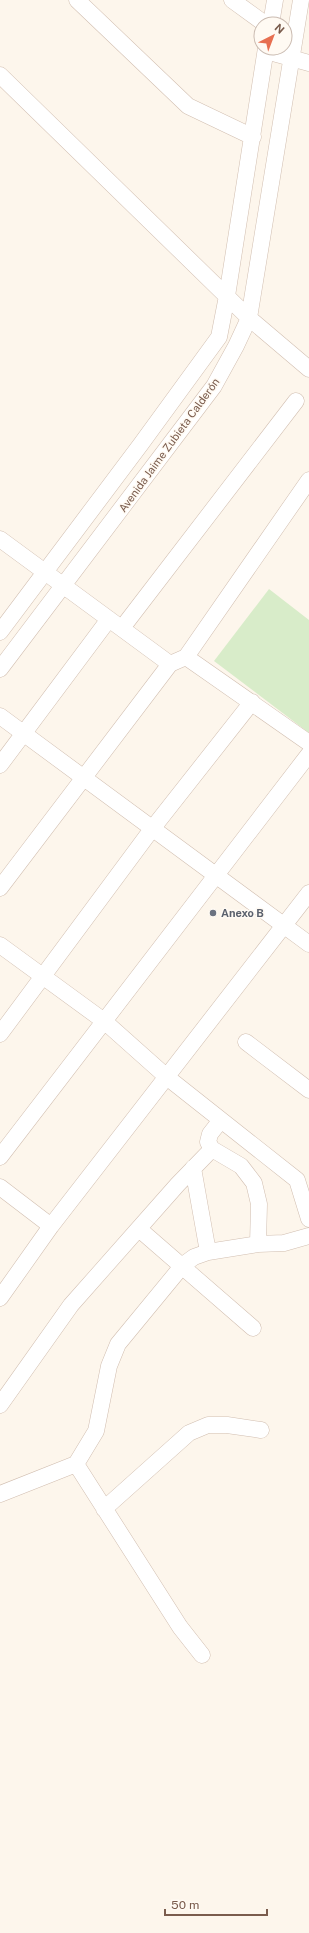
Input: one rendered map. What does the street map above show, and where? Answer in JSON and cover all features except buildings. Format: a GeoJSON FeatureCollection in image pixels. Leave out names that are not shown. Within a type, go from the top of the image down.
{"type":"FeatureCollection","features":[{"type":"Feature","properties":{"kind":"street"},"geometry":{"type":"LineString","coordinates":[[77,0],[188,106],[253,137]]}},
{"type":"Feature","properties":{"kind":"street"},"geometry":{"type":"LineString","coordinates":[[232,0],[254,16]]}},
{"type":"Feature","properties":{"kind":"street"},"geometry":{"type":"LineString","coordinates":[[272,16],[275,0]]}},
{"type":"Feature","properties":{"kind":"street","name":"Avenida Jaime Zubieta Calderón"},"geometry":{"type":"LineString","coordinates":[[0,670],[214,386],[236,346],[248,318],[301,0]]}},
{"type":"Feature","properties":{"kind":"street","name":"Avenida Jaime Zubieta Calderón"},"geometry":{"type":"LineString","coordinates":[[0,632],[219,337],[227,296],[265,56]]}},
{"type":"Feature","properties":{"kind":"street"},"geometry":{"type":"LineString","coordinates":[[286,56],[309,63]]}},
{"type":"Feature","properties":{"kind":"street"},"geometry":{"type":"LineString","coordinates":[[0,75],[248,318],[309,369]]}},
{"type":"Feature","properties":{"kind":"street"},"geometry":{"type":"LineString","coordinates":[[122,628],[296,401]]}},
{"type":"Feature","properties":{"kind":"street"},"geometry":{"type":"LineString","coordinates":[[0,888],[170,664],[186,657],[309,480]]}},
{"type":"Feature","properties":{"kind":"street"},"geometry":{"type":"LineString","coordinates":[[0,540],[64,585],[170,664]]}},
{"type":"Feature","properties":{"kind":"street"},"geometry":{"type":"LineString","coordinates":[[0,765],[109,619]]}},
{"type":"Feature","properties":{"kind":"street"},"geometry":{"type":"LineString","coordinates":[[186,657],[309,743]]}},
{"type":"Feature","properties":{"kind":"street"},"geometry":{"type":"LineString","coordinates":[[0,1034],[152,829],[252,702]]}},
{"type":"Feature","properties":{"kind":"street"},"geometry":{"type":"LineString","coordinates":[[0,716],[152,829],[218,875],[309,944]]}},
{"type":"Feature","properties":{"kind":"street"},"geometry":{"type":"LineString","coordinates":[[0,1157],[218,875],[309,754]]}},
{"type":"Feature","properties":{"kind":"street"},"geometry":{"type":"LineString","coordinates":[[0,1298],[51,1226],[168,1078],[309,893]]}},
{"type":"Feature","properties":{"kind":"street"},"geometry":{"type":"LineString","coordinates":[[0,945],[104,1021],[168,1078],[303,1183],[309,1219]]}},
{"type":"Feature","properties":{"kind":"street"},"geometry":{"type":"LineString","coordinates":[[246,1042],[309,1090]]}},
{"type":"Feature","properties":{"kind":"street"},"geometry":{"type":"LineString","coordinates":[[221,1120],[210,1134],[208,1142],[212,1149],[241,1166],[254,1183],[259,1204],[258,1244]]}},
{"type":"Feature","properties":{"kind":"street"},"geometry":{"type":"LineString","coordinates":[[0,1405],[71,1305],[100,1270],[212,1149]]}},
{"type":"Feature","properties":{"kind":"street"},"geometry":{"type":"LineString","coordinates":[[193,1168],[208,1252]]}},
{"type":"Feature","properties":{"kind":"street"},"geometry":{"type":"LineString","coordinates":[[0,1187],[51,1226]]}},
{"type":"Feature","properties":{"kind":"street"},"geometry":{"type":"LineString","coordinates":[[139,1229],[182,1265],[252,1328]]}},
{"type":"Feature","properties":{"kind":"street"},"geometry":{"type":"LineString","coordinates":[[0,1494],[76,1464],[96,1431],[109,1366],[118,1344],[182,1265],[194,1257],[208,1252],[258,1244],[284,1243],[309,1236]]}},
{"type":"Feature","properties":{"kind":"street"},"geometry":{"type":"LineString","coordinates":[[104,1509],[189,1433],[208,1425],[228,1425],[261,1430]]}},
{"type":"Feature","properties":{"kind":"street"},"geometry":{"type":"LineString","coordinates":[[76,1464],[180,1627],[202,1655]]}},
{"type":"Feature","properties":{"kind":"green space"},"geometry":{"type":"Polygon","coordinates":[[[269,589],[309,620],[309,733],[214,661],[269,589]]]}},
{"type":"Feature","properties":{"kind":"place","name":"Anexo B"},"geometry":{"type":"Point","coordinates":[213,913]}}]}
